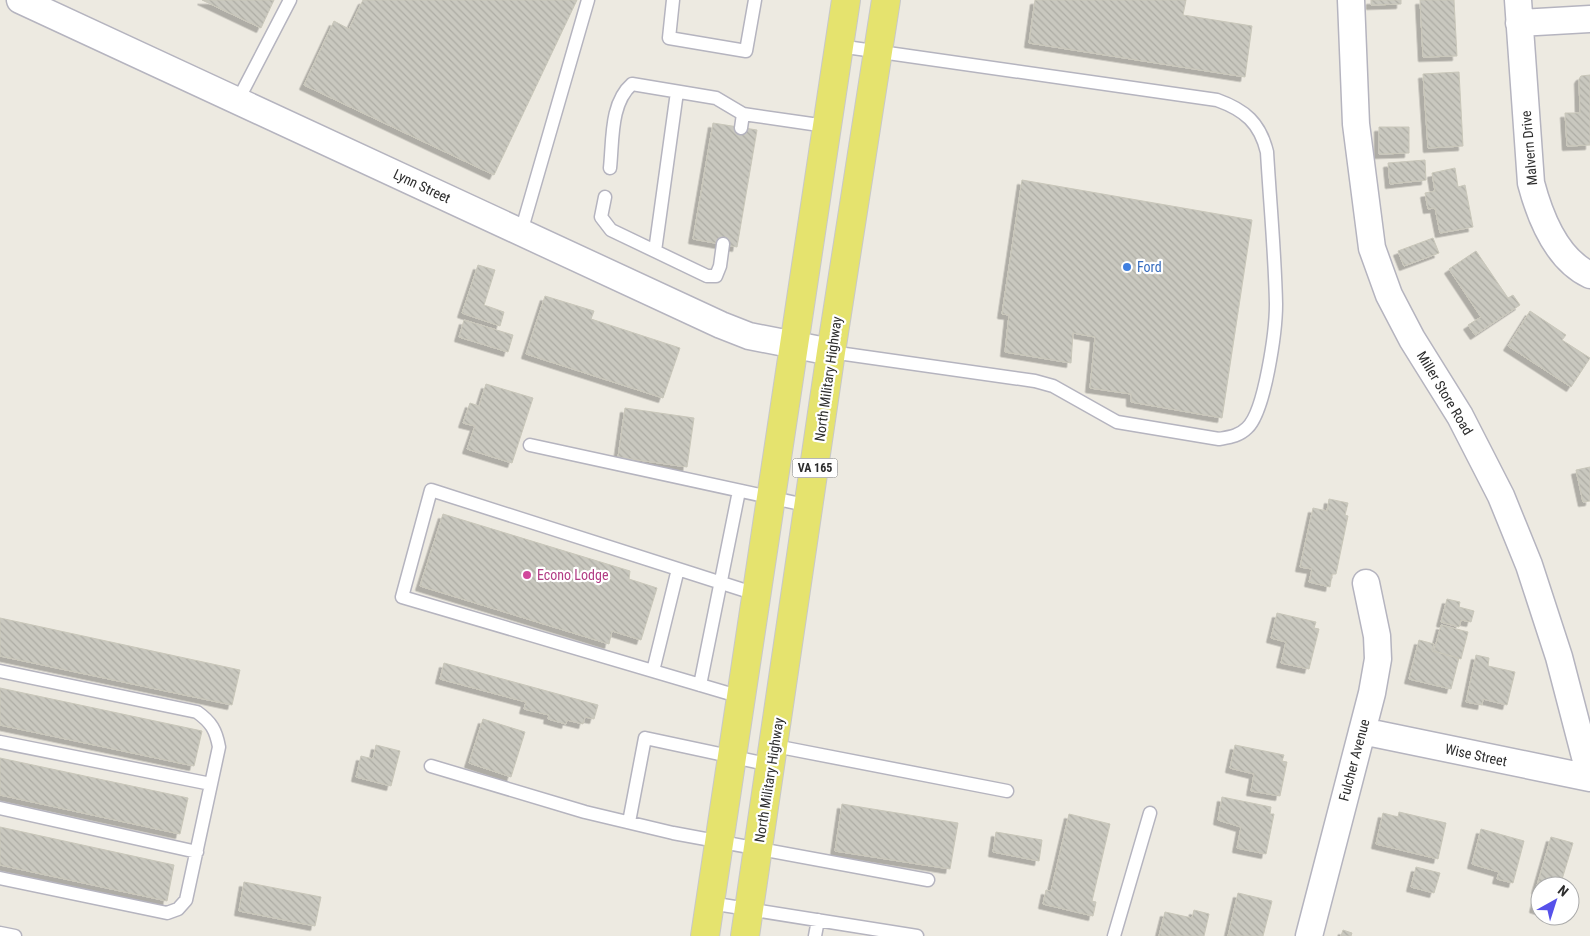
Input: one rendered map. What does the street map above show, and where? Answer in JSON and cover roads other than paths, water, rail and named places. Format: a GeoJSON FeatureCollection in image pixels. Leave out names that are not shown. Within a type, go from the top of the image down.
{"type":"FeatureCollection","features":[{"type":"Feature","properties":{"kind":"main road","name":"VA 165"},"geometry":{"type":"LineString","coordinates":[[704,936],[846,0]]}},
{"type":"Feature","properties":{"kind":"main road","name":"North Military Highway"},"geometry":{"type":"LineString","coordinates":[[745,936],[810,506],[831,352],[886,0]]}},
{"type":"Feature","properties":{"kind":"street","name":"Lynn Street"},"geometry":{"type":"LineString","coordinates":[[20,0],[722,325],[749,336],[792,346],[831,352]]}},
{"type":"Feature","properties":{"kind":"street","name":"Miller Store Road"},"geometry":{"type":"LineString","coordinates":[[1351,0],[1356,124],[1372,248],[1389,295],[1412,339],[1460,416],[1501,496],[1529,565],[1559,657],[1590,777]]}},
{"type":"Feature","properties":{"kind":"street"},"geometry":{"type":"LineString","coordinates":[[1519,11],[1590,18]]}},
{"type":"Feature","properties":{"kind":"street","name":"Malvern Drive"},"geometry":{"type":"LineString","coordinates":[[1519,11],[1531,183],[1537,206],[1549,233],[1563,252],[1590,276]]}},
{"type":"Feature","properties":{"kind":"street","name":"Fulcher Avenue"},"geometry":{"type":"LineString","coordinates":[[1309,936],[1362,731],[1378,659],[1377,636],[1366,582]]}},
{"type":"Feature","properties":{"kind":"street","name":"Wise Street"},"geometry":{"type":"LineString","coordinates":[[1362,731],[1590,777]]}},
{"type":"Feature","properties":{"kind":"lane"},"geometry":{"type":"LineString","coordinates":[[238,100],[290,0]]}},
{"type":"Feature","properties":{"kind":"lane"},"geometry":{"type":"LineString","coordinates":[[522,232],[588,0]]}},
{"type":"Feature","properties":{"kind":"lane"},"geometry":{"type":"LineString","coordinates":[[673,0],[669,38],[746,51],[755,0]]}},
{"type":"Feature","properties":{"kind":"lane"},"geometry":{"type":"LineString","coordinates":[[831,352],[1035,381],[1053,386],[1117,422],[1219,439],[1235,437],[1248,428],[1258,413],[1264,394],[1276,306],[1267,152],[1263,136],[1252,120],[1236,106],[1217,100],[839,46]]}},
{"type":"Feature","properties":{"kind":"lane"},"geometry":{"type":"LineString","coordinates":[[610,168],[617,103],[624,91],[632,84],[716,98],[743,114],[826,126]]}},
{"type":"Feature","properties":{"kind":"lane"},"geometry":{"type":"LineString","coordinates":[[655,251],[677,92]]}},
{"type":"Feature","properties":{"kind":"lane"},"geometry":{"type":"LineString","coordinates":[[741,128],[743,114]]}},
{"type":"Feature","properties":{"kind":"lane"},"geometry":{"type":"LineString","coordinates":[[605,197],[601,217],[611,230],[707,276],[716,276],[720,266],[723,244]]}},
{"type":"Feature","properties":{"kind":"lane"},"geometry":{"type":"LineString","coordinates":[[530,445],[810,506]]}},
{"type":"Feature","properties":{"kind":"lane"},"geometry":{"type":"LineString","coordinates":[[741,698],[402,597],[432,490],[756,594]]}},
{"type":"Feature","properties":{"kind":"lane"},"geometry":{"type":"LineString","coordinates":[[700,685],[739,490]]}},
{"type":"Feature","properties":{"kind":"lane"},"geometry":{"type":"LineString","coordinates":[[653,671],[678,569]]}},
{"type":"Feature","properties":{"kind":"lane"},"geometry":{"type":"LineString","coordinates":[[0,671],[197,712],[209,720],[217,732],[219,747],[186,900],[178,909],[167,913],[0,878]]}},
{"type":"Feature","properties":{"kind":"lane"},"geometry":{"type":"LineString","coordinates":[[629,822],[645,738],[732,756],[773,755],[1007,791]]}},
{"type":"Feature","properties":{"kind":"lane"},"geometry":{"type":"LineString","coordinates":[[0,742],[211,784]]}},
{"type":"Feature","properties":{"kind":"lane"},"geometry":{"type":"LineString","coordinates":[[431,766],[474,780],[629,822],[719,842],[928,880]]}},
{"type":"Feature","properties":{"kind":"lane"},"geometry":{"type":"LineString","coordinates":[[0,808],[197,852]]}},
{"type":"Feature","properties":{"kind":"lane"},"geometry":{"type":"LineString","coordinates":[[1114,936],[1150,813]]}},
{"type":"Feature","properties":{"kind":"lane"},"geometry":{"type":"LineString","coordinates":[[710,902],[917,936]]}},
{"type":"Feature","properties":{"kind":"lane"},"geometry":{"type":"LineString","coordinates":[[815,936],[818,920]]}},
{"type":"Feature","properties":{"kind":"lane"},"geometry":{"type":"LineString","coordinates":[[0,933],[15,936]]}},
{"type":"Feature","properties":{"kind":"place","name":"Ford"},"geometry":{"type":"Point","coordinates":[1127,267]}},
{"type":"Feature","properties":{"kind":"place","name":"Econo Lodge"},"geometry":{"type":"Point","coordinates":[527,575]}}]}
